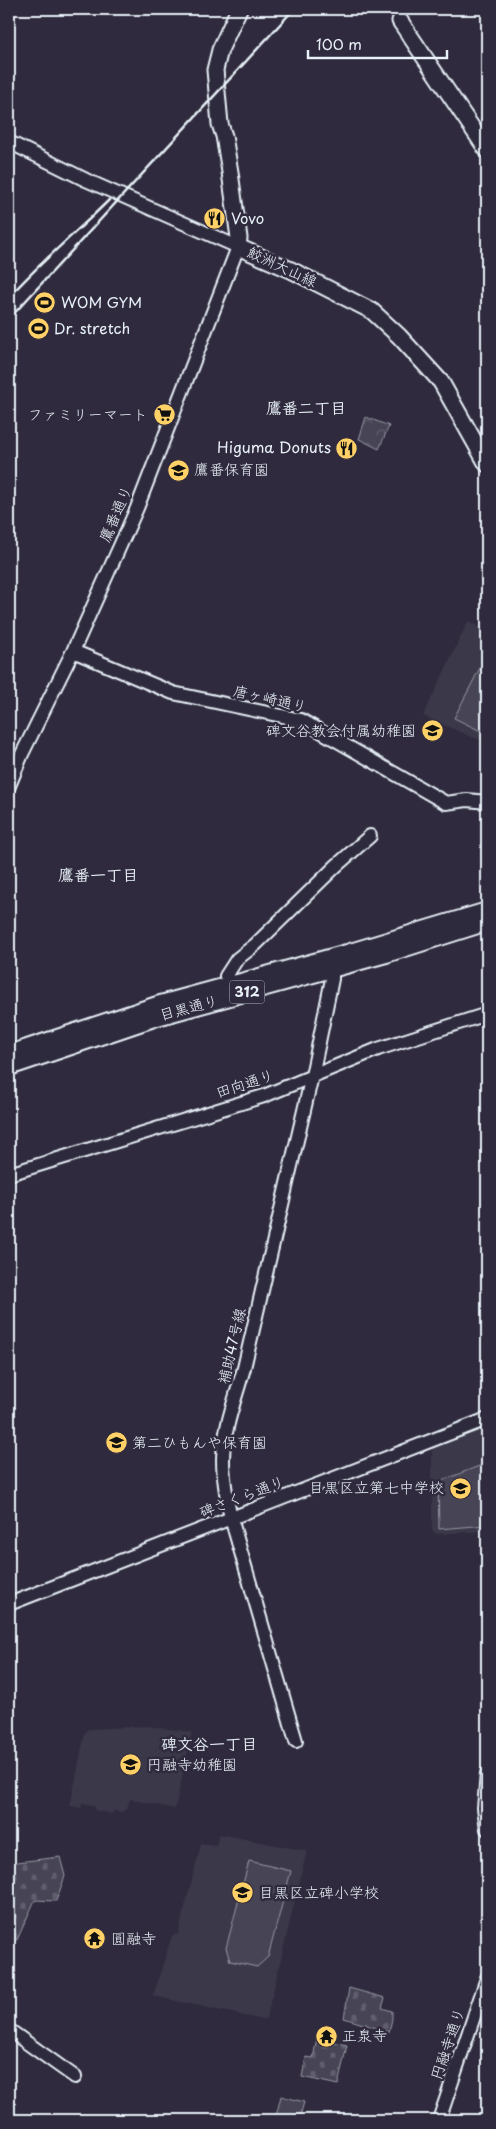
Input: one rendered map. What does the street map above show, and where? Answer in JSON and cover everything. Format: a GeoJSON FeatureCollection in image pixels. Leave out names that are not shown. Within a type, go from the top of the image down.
{"type":"FeatureCollection","features":[{"type":"Feature","properties":{"kind":"main road","name":"鮫洲大山線"},"geometry":{"type":"LineString","coordinates":[[239,9],[222,43],[215,70],[217,102],[231,178],[239,238],[238,247],[291,270],[372,310],[399,336],[441,382],[487,464]]}},
{"type":"Feature","properties":{"kind":"main road"},"geometry":{"type":"LineString","coordinates":[[400,21],[487,150]]}},
{"type":"Feature","properties":{"kind":"main road","name":"目黒通り"},"geometry":{"type":"LineString","coordinates":[[9,1067],[157,1017],[333,963],[487,910]]}},
{"type":"Feature","properties":{"kind":"main road","name":"目黒通り"},"geometry":{"type":"LineString","coordinates":[[9,1054],[157,1005],[228,985],[333,963],[487,922]]}},
{"type":"Feature","properties":{"kind":"street"},"geometry":{"type":"LineString","coordinates":[[9,142],[86,180],[238,247]]}},
{"type":"Feature","properties":{"kind":"street","name":"鷹番通り"},"geometry":{"type":"LineString","coordinates":[[9,786],[22,754],[73,651],[137,508],[238,247]]}},
{"type":"Feature","properties":{"kind":"street","name":"唐ヶ崎通り"},"geometry":{"type":"LineString","coordinates":[[73,651],[173,693],[301,720],[446,804],[467,800],[487,802]]}},
{"type":"Feature","properties":{"kind":"street"},"geometry":{"type":"LineString","coordinates":[[228,985],[226,976],[237,959],[255,945],[336,866],[370,836]]}},
{"type":"Feature","properties":{"kind":"street","name":"補助47号線"},"geometry":{"type":"LineString","coordinates":[[296,1740],[231,1518],[223,1459],[312,1076],[333,963]]}},
{"type":"Feature","properties":{"kind":"street","name":"田向通り"},"geometry":{"type":"LineString","coordinates":[[9,1174],[264,1096],[378,1049],[487,1014]]}},
{"type":"Feature","properties":{"kind":"street","name":"碑さくら通り"},"geometry":{"type":"LineString","coordinates":[[9,1604],[487,1419]]}},
{"type":"Feature","properties":{"kind":"street"},"geometry":{"type":"LineString","coordinates":[[487,1773],[484,1808],[487,1829]]}},
{"type":"Feature","properties":{"kind":"street","name":"円融寺通り"},"geometry":{"type":"LineString","coordinates":[[439,2120],[487,1978]]}},
{"type":"Feature","properties":{"kind":"street"},"geometry":{"type":"LineString","coordinates":[[9,2030],[76,2077]]}},
{"type":"Feature","properties":{"kind":"shaded area"},"geometry":{"type":"Polygon","coordinates":[[[468,621],[487,630],[487,741],[474,738],[423,716],[468,621]]]}},
{"type":"Feature","properties":{"kind":"shaded area","name":"目黒区立第七中学校"},"geometry":{"type":"Polygon","coordinates":[[[487,1425],[487,1531],[437,1534],[432,1531],[432,1446],[487,1425]]]}},
{"type":"Feature","properties":{"kind":"shaded area","name":"円融寺幼稚園"},"geometry":{"type":"Polygon","coordinates":[[[146,1726],[192,1732],[175,1809],[130,1799],[127,1809],[122,1812],[113,1811],[112,1814],[94,1810],[95,1806],[83,1803],[81,1808],[70,1806],[85,1732],[88,1729],[146,1726]]]}},
{"type":"Feature","properties":{"kind":"shaded area","name":"目黒区立碑小学校"},"geometry":{"type":"Polygon","coordinates":[[[219,1834],[307,1851],[267,2017],[263,2020],[153,1996],[172,1935],[178,1934],[201,1844],[216,1846],[219,1834]]]}},
{"type":"Feature","properties":{"kind":"green space"},"geometry":{"type":"Polygon","coordinates":[[[366,417],[389,426],[379,449],[359,439],[366,417]]]}},
{"type":"Feature","properties":{"kind":"green space"},"geometry":{"type":"Polygon","coordinates":[[[481,666],[487,669],[487,734],[454,718],[481,666]]]}},
{"type":"Feature","properties":{"kind":"green space"},"geometry":{"type":"Polygon","coordinates":[[[487,1463],[487,1525],[439,1529],[438,1482],[487,1463]]]}},
{"type":"Feature","properties":{"kind":"green space"},"geometry":{"type":"Polygon","coordinates":[[[60,1857],[65,1876],[56,1901],[35,1900],[17,1940],[9,1938],[9,1863],[60,1857]]]}},
{"type":"Feature","properties":{"kind":"green space"},"geometry":{"type":"Polygon","coordinates":[[[249,1861],[291,1871],[268,1957],[257,1967],[230,1961],[226,1948],[249,1861]]]}},
{"type":"Feature","properties":{"kind":"green space"},"geometry":{"type":"Polygon","coordinates":[[[349,1988],[385,1998],[382,2008],[392,2011],[389,2032],[344,2018],[349,1988]]]}},
{"type":"Feature","properties":{"kind":"green space"},"geometry":{"type":"Polygon","coordinates":[[[317,2038],[347,2045],[338,2085],[302,2077],[306,2057],[313,2058],[317,2038]]]}},
{"type":"Feature","properties":{"kind":"green space"},"geometry":{"type":"Polygon","coordinates":[[[281,2096],[304,2102],[299,2120],[275,2120],[281,2096]]]}},
{"type":"Feature","properties":{"kind":"railway"},"geometry":{"type":"LineString","coordinates":[[9,319],[294,9]]}},
{"type":"Feature","properties":{"kind":"railway"},"geometry":{"type":"LineString","coordinates":[[9,297],[109,200]]}},
{"type":"Feature","properties":{"kind":"place","name":"Vovo"},"geometry":{"type":"Point","coordinates":[215,219]}},
{"type":"Feature","properties":{"kind":"place","name":"WOM GYM"},"geometry":{"type":"Point","coordinates":[45,303]}},
{"type":"Feature","properties":{"kind":"place","name":"Dr. stretch"},"geometry":{"type":"Point","coordinates":[38,329]}},
{"type":"Feature","properties":{"kind":"place","name":"ファミリーマート"},"geometry":{"type":"Point","coordinates":[164,415]}},
{"type":"Feature","properties":{"kind":"place","name":"Higuma Donuts"},"geometry":{"type":"Point","coordinates":[347,448]}},
{"type":"Feature","properties":{"kind":"place","name":"鷹番保育園"},"geometry":{"type":"Point","coordinates":[178,470]}},
{"type":"Feature","properties":{"kind":"place","name":"碑文谷教会付属幼稚園"},"geometry":{"type":"Point","coordinates":[432,731]}},
{"type":"Feature","properties":{"kind":"place","name":"第二ひもんや保育園"},"geometry":{"type":"Point","coordinates":[116,1443]}},
{"type":"Feature","properties":{"kind":"place","name":"目黒区立第七中学校"},"geometry":{"type":"Point","coordinates":[460,1488]}},
{"type":"Feature","properties":{"kind":"place","name":"円融寺幼稚園"},"geometry":{"type":"Point","coordinates":[131,1765]}},
{"type":"Feature","properties":{"kind":"place","name":"目黒区立碑小学校"},"geometry":{"type":"Point","coordinates":[243,1893]}},
{"type":"Feature","properties":{"kind":"place","name":"圓融寺"},"geometry":{"type":"Point","coordinates":[95,1939]}},
{"type":"Feature","properties":{"kind":"place","name":"正泉寺"},"geometry":{"type":"Point","coordinates":[326,2036]}},
{"type":"Feature","properties":{"kind":"district","name":"鷹番二丁目"},"geometry":{"type":"Point","coordinates":[306,408]}},
{"type":"Feature","properties":{"kind":"district","name":"鷹番一丁目"},"geometry":{"type":"Point","coordinates":[98,875]}},
{"type":"Feature","properties":{"kind":"district","name":"碑文谷一丁目"},"geometry":{"type":"Point","coordinates":[209,1744]}}]}
